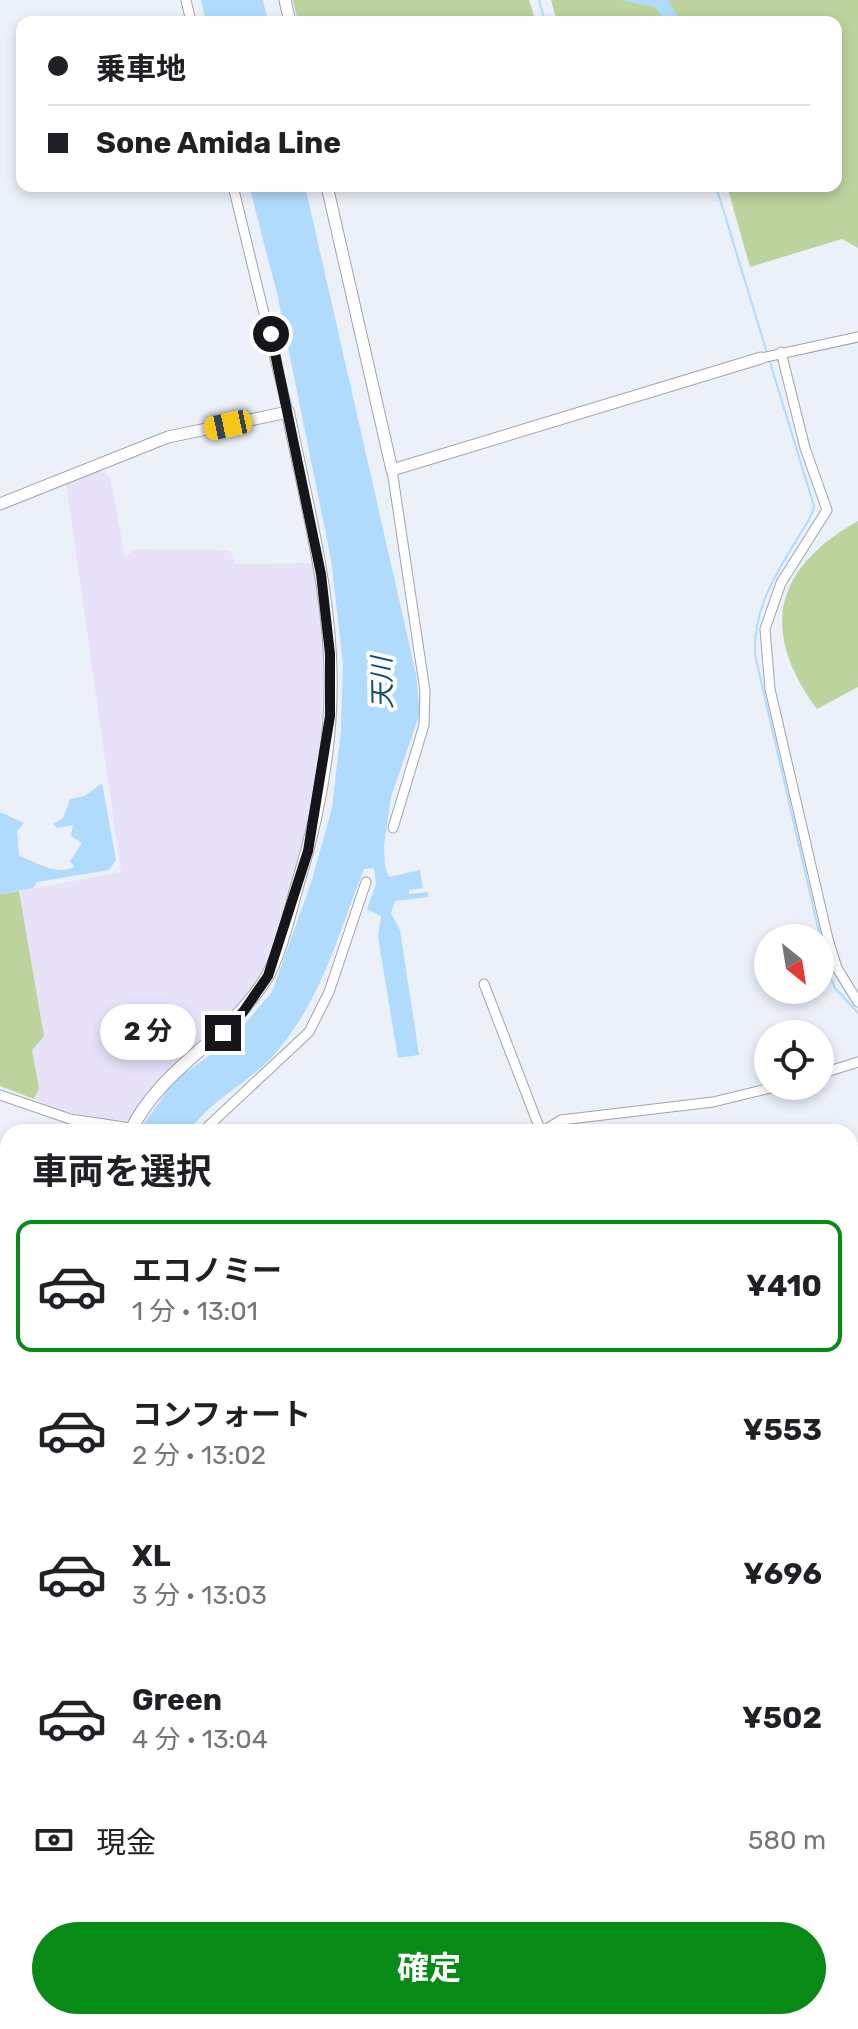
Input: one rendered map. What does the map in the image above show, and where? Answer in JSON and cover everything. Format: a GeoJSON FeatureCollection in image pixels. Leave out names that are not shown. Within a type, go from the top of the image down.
{"type":"FeatureCollection","features":[{"type":"Feature","properties":{"kind":"main road"},"geometry":{"type":"LineString","coordinates":[[135,1124],[163,1081],[223,1033],[243,1012],[268,976],[308,851],[330,716],[330,654],[321,574],[288,412]]}},
{"type":"Feature","properties":{"kind":"street"},"geometry":{"type":"LineString","coordinates":[[0,504],[168,437],[288,412],[234,192]]}},
{"type":"Feature","properties":{"kind":"street"},"geometry":{"type":"LineString","coordinates":[[328,192],[392,470],[425,691],[424,725],[393,828]]}},
{"type":"Feature","properties":{"kind":"street"},"geometry":{"type":"LineString","coordinates":[[392,470],[781,352],[858,337]]}},
{"type":"Feature","properties":{"kind":"street"},"geometry":{"type":"LineString","coordinates":[[781,352],[805,448],[827,510],[781,583],[768,613],[765,629],[770,689],[828,939],[837,968],[858,1002]]}},
{"type":"Feature","properties":{"kind":"street"},"geometry":{"type":"LineString","coordinates":[[211,1124],[309,1032],[329,992],[366,882]]}},
{"type":"Feature","properties":{"kind":"street"},"geometry":{"type":"LineString","coordinates":[[484,984],[538,1124]]}},
{"type":"Feature","properties":{"kind":"street"},"geometry":{"type":"LineString","coordinates":[[834,1070],[858,1062]]}},
{"type":"Feature","properties":{"kind":"street"},"geometry":{"type":"LineString","coordinates":[[554,1124],[561,1120],[713,1102],[754,1092]]}},
{"type":"Feature","properties":{"kind":"street"},"geometry":{"type":"LineString","coordinates":[[0,1095],[70,1119],[98,1124]]}},
{"type":"Feature","properties":{"kind":"street"},"geometry":{"type":"LineString","coordinates":[[0,1472],[0,1483]]}},
{"type":"Feature","properties":{"kind":"shaded area"},"geometry":{"type":"Polygon","coordinates":[[[100,469],[110,478],[125,557],[135,549],[230,550],[235,564],[313,563],[324,649],[320,758],[308,832],[265,968],[258,985],[224,1026],[163,1074],[133,1120],[104,1119],[55,1110],[34,1099],[39,1087],[32,1049],[44,1036],[19,891],[121,872],[66,481],[100,469]]]}},
{"type":"Feature","properties":{"kind":"green space"},"geometry":{"type":"Polygon","coordinates":[[[293,0],[529,0],[534,16],[297,16],[293,0]]]}},
{"type":"Feature","properties":{"kind":"green space"},"geometry":{"type":"Polygon","coordinates":[[[551,0],[858,0],[858,248],[842,239],[750,267],[729,192],[842,192],[842,16],[555,16],[551,0]]]}},
{"type":"Feature","properties":{"kind":"green space"},"geometry":{"type":"Polygon","coordinates":[[[858,521],[858,687],[817,709],[787,653],[782,627],[784,603],[793,580],[808,559],[830,539],[858,521]]]}},
{"type":"Feature","properties":{"kind":"green space"},"geometry":{"type":"Polygon","coordinates":[[[19,891],[44,1036],[32,1050],[39,1088],[34,1099],[0,1086],[0,894],[19,891]]]}},
{"type":"Feature","properties":{"kind":"water"},"geometry":{"type":"Polygon","coordinates":[[[201,0],[263,0],[267,16],[205,16],[201,0]]]}},
{"type":"Feature","properties":{"kind":"water"},"geometry":{"type":"Polygon","coordinates":[[[619,0],[668,0],[677,16],[662,16],[655,7],[619,0]]]}},
{"type":"Feature","properties":{"kind":"water","name":"天川"},"geometry":{"type":"Polygon","coordinates":[[[251,192],[306,192],[416,674],[420,713],[391,797],[384,846],[389,877],[420,870],[423,888],[409,890],[409,894],[428,892],[428,897],[395,901],[391,913],[400,930],[419,1055],[398,1058],[378,937],[381,916],[367,909],[376,884],[374,868],[364,869],[315,993],[288,1038],[270,1059],[195,1124],[144,1124],[175,1080],[230,1041],[272,992],[312,880],[332,808],[341,730],[343,664],[331,559],[277,293],[251,192]]]}},
{"type":"Feature","properties":{"kind":"water"},"geometry":{"type":"Polygon","coordinates":[[[102,783],[116,860],[109,870],[37,882],[33,888],[0,894],[0,812],[24,823],[17,831],[19,856],[53,869],[68,869],[75,867],[70,861],[82,843],[71,836],[73,825],[57,828],[53,824],[63,818],[70,799],[85,796],[102,783]]]}},
{"type":"Feature","properties":{"kind":"waterway"},"geometry":{"type":"LineString","coordinates":[[539,0],[543,16]]}},
{"type":"Feature","properties":{"kind":"waterway"},"geometry":{"type":"LineString","coordinates":[[718,192],[767,353]]}},
{"type":"Feature","properties":{"kind":"waterway"},"geometry":{"type":"LineString","coordinates":[[769,359],[814,506],[761,609],[755,655],[828,971],[835,988],[858,1013]]}},
{"type":"Feature","properties":{"kind":"route"},"geometry":{"type":"LineString","coordinates":[[223,1033],[243,1012],[268,976],[308,851],[323,777],[330,716],[330,654],[321,574],[271,334]]}}]}
